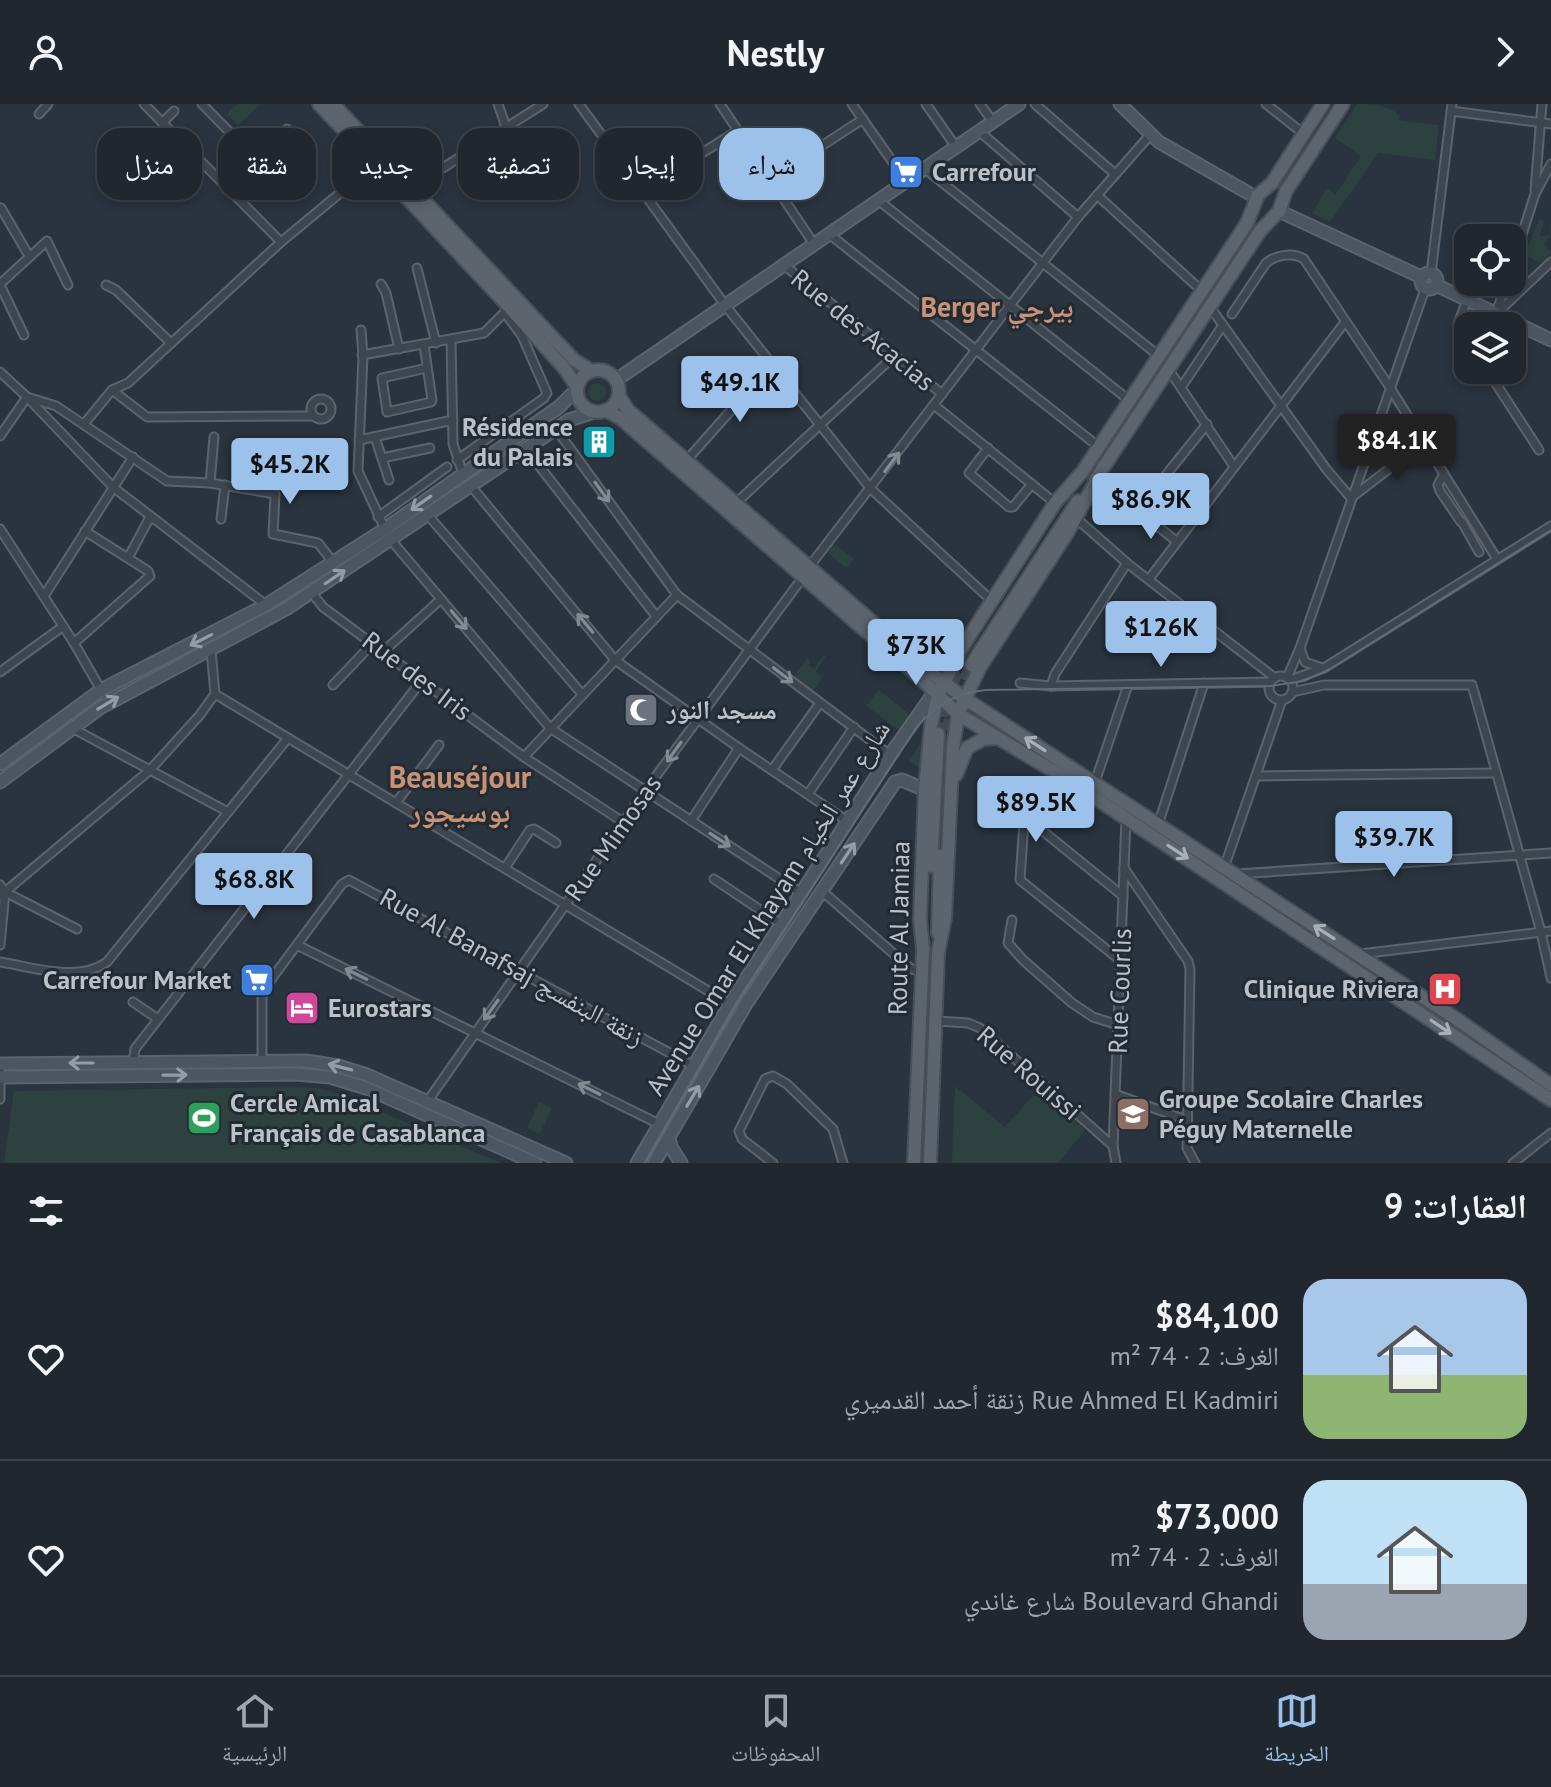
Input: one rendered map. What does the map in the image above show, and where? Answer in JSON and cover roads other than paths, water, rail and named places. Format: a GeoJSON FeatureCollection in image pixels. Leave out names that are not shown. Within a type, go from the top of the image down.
{"type":"FeatureCollection","features":[{"type":"Feature","properties":{"kind":"main road"},"geometry":{"type":"LineString","coordinates":[[319,104],[341,128]]}},
{"type":"Feature","properties":{"kind":"main road"},"geometry":{"type":"LineString","coordinates":[[333,104],[356,128]]}},
{"type":"Feature","properties":{"kind":"main road"},"geometry":{"type":"LineString","coordinates":[[616,380],[728,309],[784,265],[1019,104]]}},
{"type":"Feature","properties":{"kind":"main road"},"geometry":{"type":"LineString","coordinates":[[1120,104],[1150,135],[1199,168],[1259,198],[1275,192],[1278,209]]}},
{"type":"Feature","properties":{"kind":"main road"},"geometry":{"type":"LineString","coordinates":[[938,689],[1055,503],[1083,471],[1323,104]]}},
{"type":"Feature","properties":{"kind":"main road"},"geometry":{"type":"LineString","coordinates":[[1083,471],[1073,495],[967,664],[1080,497],[1100,474],[1260,231],[1278,209],[1343,104]]}},
{"type":"Feature","properties":{"kind":"main road"},"geometry":{"type":"LineString","coordinates":[[1259,198],[1263,215],[1278,209],[1492,312]]}},
{"type":"Feature","properties":{"kind":"main road"},"geometry":{"type":"LineString","coordinates":[[408,200],[565,369],[577,388],[580,403],[620,418],[806,572],[938,689],[958,714],[1036,759],[1551,1100]]}},
{"type":"Feature","properties":{"kind":"main road"},"geometry":{"type":"LineString","coordinates":[[425,200],[574,360],[592,371],[607,372],[616,380],[619,396],[628,410],[736,503],[806,572]]}},
{"type":"Feature","properties":{"kind":"main road"},"geometry":{"type":"LineString","coordinates":[[1526,328],[1551,340]]}},
{"type":"Feature","properties":{"kind":"main road"},"geometry":{"type":"LineString","coordinates":[[0,782],[110,701],[211,650],[312,593],[463,474],[559,407],[582,378],[592,371]]}},
{"type":"Feature","properties":{"kind":"main road"},"geometry":{"type":"LineString","coordinates":[[0,764],[101,690],[266,605],[333,562],[427,514],[575,417],[614,405],[619,396]]}},
{"type":"Feature","properties":{"kind":"main road","name":"Route Al Jamiaa"},"geometry":{"type":"LineString","coordinates":[[930,1163],[938,953],[945,918],[958,714],[979,669],[1077,519],[1100,474]]}},
{"type":"Feature","properties":{"kind":"main road"},"geometry":{"type":"LineString","coordinates":[[938,689],[964,698],[1095,782],[1551,1085]]}},
{"type":"Feature","properties":{"kind":"main road","name":"Route Al Jamiaa"},"geometry":{"type":"LineString","coordinates":[[914,1163],[923,949],[920,920],[925,790],[938,689]]}},
{"type":"Feature","properties":{"kind":"main road","name":"Avenue Omar El Khayam شارع عمر الخيام"},"geometry":{"type":"LineString","coordinates":[[637,1163],[730,1004],[890,755],[938,689]]}},
{"type":"Feature","properties":{"kind":"main road"},"geometry":{"type":"LineString","coordinates":[[923,949],[929,920],[942,734],[938,953]]}},
{"type":"Feature","properties":{"kind":"main road"},"geometry":{"type":"LineString","coordinates":[[951,790],[967,748],[983,739],[998,738]]}},
{"type":"Feature","properties":{"kind":"main road","name":"Avenue Omar El Khayam شارع عمر الخيام"},"geometry":{"type":"LineString","coordinates":[[654,1163],[746,1004],[895,782],[902,780],[925,790]]}},
{"type":"Feature","properties":{"kind":"main road"},"geometry":{"type":"LineString","coordinates":[[0,1067],[306,1061],[348,1068],[566,1163]]}},
{"type":"Feature","properties":{"kind":"main road"},"geometry":{"type":"LineString","coordinates":[[0,1077],[318,1075],[366,1088],[535,1163]]}},
{"type":"Feature","properties":{"kind":"main road"},"geometry":{"type":"LineString","coordinates":[[669,1138],[681,1163]]}},
{"type":"Feature","properties":{"kind":"street"},"geometry":{"type":"LineString","coordinates":[[39,114],[48,104]]}},
{"type":"Feature","properties":{"kind":"street"},"geometry":{"type":"LineString","coordinates":[[144,104],[218,181]]}},
{"type":"Feature","properties":{"kind":"street"},"geometry":{"type":"LineString","coordinates":[[202,104],[224,128]]}},
{"type":"Feature","properties":{"kind":"street"},"geometry":{"type":"LineString","coordinates":[[498,104],[506,127]]}},
{"type":"Feature","properties":{"kind":"street"},"geometry":{"type":"LineString","coordinates":[[442,168],[543,104]]}},
{"type":"Feature","properties":{"kind":"street"},"geometry":{"type":"LineString","coordinates":[[579,104],[596,128]]}},
{"type":"Feature","properties":{"kind":"street"},"geometry":{"type":"LineString","coordinates":[[720,104],[735,128]]}},
{"type":"Feature","properties":{"kind":"street"},"geometry":{"type":"LineString","coordinates":[[852,104],[906,181]]}},
{"type":"Feature","properties":{"kind":"street"},"geometry":{"type":"LineString","coordinates":[[926,104],[956,147]]}},
{"type":"Feature","properties":{"kind":"street"},"geometry":{"type":"LineString","coordinates":[[980,104],[993,122]]}},
{"type":"Feature","properties":{"kind":"street"},"geometry":{"type":"LineString","coordinates":[[1035,104],[1115,174]]}},
{"type":"Feature","properties":{"kind":"street"},"geometry":{"type":"LineString","coordinates":[[1266,104],[1304,134]]}},
{"type":"Feature","properties":{"kind":"street"},"geometry":{"type":"LineString","coordinates":[[1535,194],[1542,104]]}},
{"type":"Feature","properties":{"kind":"street"},"geometry":{"type":"LineString","coordinates":[[1292,692],[1288,679],[1428,281],[1451,108],[1551,124]]}},
{"type":"Feature","properties":{"kind":"street"},"geometry":{"type":"LineString","coordinates":[[162,123],[174,111]]}},
{"type":"Feature","properties":{"kind":"street"},"geometry":{"type":"LineString","coordinates":[[824,144],[863,119]]}},
{"type":"Feature","properties":{"kind":"street"},"geometry":{"type":"LineString","coordinates":[[979,131],[1078,217]]}},
{"type":"Feature","properties":{"kind":"street","name":"Rue Mimosas"},"geometry":{"type":"LineString","coordinates":[[427,1102],[748,649],[1078,217],[1150,135]]}},
{"type":"Feature","properties":{"kind":"street"},"geometry":{"type":"LineString","coordinates":[[1525,224],[1535,194],[1551,164]]}},
{"type":"Feature","properties":{"kind":"street"},"geometry":{"type":"LineString","coordinates":[[924,168],[1159,356]]}},
{"type":"Feature","properties":{"kind":"street"},"geometry":{"type":"LineString","coordinates":[[1097,195],[1202,291]]}},
{"type":"Feature","properties":{"kind":"street"},"geometry":{"type":"LineString","coordinates":[[237,200],[281,242]]}},
{"type":"Feature","properties":{"kind":"street"},"geometry":{"type":"LineString","coordinates":[[84,424],[112,390],[128,383],[281,242],[332,200]]}},
{"type":"Feature","properties":{"kind":"street"},"geometry":{"type":"LineString","coordinates":[[649,200],[728,309],[871,489],[992,601]]}},
{"type":"Feature","properties":{"kind":"street"},"geometry":{"type":"LineString","coordinates":[[785,200],[814,244]]}},
{"type":"Feature","properties":{"kind":"street"},"geometry":{"type":"LineString","coordinates":[[878,200],[1130,401]]}},
{"type":"Feature","properties":{"kind":"street"},"geometry":{"type":"LineString","coordinates":[[1,208],[29,256]]}},
{"type":"Feature","properties":{"kind":"street"},"geometry":{"type":"LineString","coordinates":[[829,234],[1099,447]]}},
{"type":"Feature","properties":{"kind":"street"},"geometry":{"type":"LineString","coordinates":[[24,335],[0,285],[44,242],[50,243],[68,285]]}},
{"type":"Feature","properties":{"kind":"street"},"geometry":{"type":"LineString","coordinates":[[1232,314],[1266,263],[1294,255],[1307,262],[1497,559]]}},
{"type":"Feature","properties":{"kind":"street"},"geometry":{"type":"LineString","coordinates":[[1526,285],[1551,262]]}},
{"type":"Feature","properties":{"kind":"street","name":"Rue des Acacias"},"geometry":{"type":"LineString","coordinates":[[784,265],[942,394]]}},
{"type":"Feature","properties":{"kind":"street"},"geometry":{"type":"LineString","coordinates":[[417,268],[436,343]]}},
{"type":"Feature","properties":{"kind":"street"},"geometry":{"type":"LineString","coordinates":[[381,284],[386,293],[399,349]]}},
{"type":"Feature","properties":{"kind":"street"},"geometry":{"type":"LineString","coordinates":[[106,285],[116,290],[171,343]]}},
{"type":"Feature","properties":{"kind":"street"},"geometry":{"type":"LineString","coordinates":[[1498,312],[1515,296]]}},
{"type":"Feature","properties":{"kind":"street"},"geometry":{"type":"LineString","coordinates":[[1462,312],[1467,300]]}},
{"type":"Feature","properties":{"kind":"street"},"geometry":{"type":"LineString","coordinates":[[1210,307],[1327,470],[1351,498]]}},
{"type":"Feature","properties":{"kind":"street"},"geometry":{"type":"LineString","coordinates":[[362,355],[488,332],[507,310],[546,388],[546,396],[457,460]]}},
{"type":"Feature","properties":{"kind":"street"},"geometry":{"type":"LineString","coordinates":[[1149,579],[1345,322]]}},
{"type":"Feature","properties":{"kind":"street"},"geometry":{"type":"LineString","coordinates":[[1182,386],[1223,325]]}},
{"type":"Feature","properties":{"kind":"street"},"geometry":{"type":"LineString","coordinates":[[361,330],[358,471],[388,534],[550,728],[801,893]]}},
{"type":"Feature","properties":{"kind":"street"},"geometry":{"type":"LineString","coordinates":[[451,340],[453,444],[463,474]]}},
{"type":"Feature","properties":{"kind":"street"},"geometry":{"type":"LineString","coordinates":[[424,345],[427,368],[431,402],[387,412],[382,378],[427,368]]}},
{"type":"Feature","properties":{"kind":"street"},"geometry":{"type":"LineString","coordinates":[[736,503],[894,356]]}},
{"type":"Feature","properties":{"kind":"street"},"geometry":{"type":"LineString","coordinates":[[1169,370],[1233,465]]}},
{"type":"Feature","properties":{"kind":"street"},"geometry":{"type":"LineString","coordinates":[[686,461],[741,399],[777,371]]}},
{"type":"Feature","properties":{"kind":"street"},"geometry":{"type":"LineString","coordinates":[[0,372],[113,487],[266,605]]}},
{"type":"Feature","properties":{"kind":"street"},"geometry":{"type":"LineString","coordinates":[[1496,384],[1539,450]]}},
{"type":"Feature","properties":{"kind":"street"},"geometry":{"type":"LineString","coordinates":[[112,390],[147,417],[313,416]]}},
{"type":"Feature","properties":{"kind":"street"},"geometry":{"type":"LineString","coordinates":[[27,397],[47,401],[171,483],[210,483],[275,494],[273,534],[318,543],[333,562]]}},
{"type":"Feature","properties":{"kind":"street"},"geometry":{"type":"LineString","coordinates":[[0,436],[27,397]]}},
{"type":"Feature","properties":{"kind":"street"},"geometry":{"type":"LineString","coordinates":[[934,405],[1055,503]]}},
{"type":"Feature","properties":{"kind":"street"},"geometry":{"type":"LineString","coordinates":[[359,440],[453,420]]}},
{"type":"Feature","properties":{"kind":"street"},"geometry":{"type":"LineString","coordinates":[[1176,541],[1145,516],[1141,506],[1207,424]]}},
{"type":"Feature","properties":{"kind":"street"},"geometry":{"type":"LineString","coordinates":[[556,429],[677,595],[890,755]]}},
{"type":"Feature","properties":{"kind":"street"},"geometry":{"type":"LineString","coordinates":[[210,483],[214,437]]}},
{"type":"Feature","properties":{"kind":"street"},"geometry":{"type":"LineString","coordinates":[[375,437],[389,480]]}},
{"type":"Feature","properties":{"kind":"street"},"geometry":{"type":"LineString","coordinates":[[1351,498],[1424,442]]}},
{"type":"Feature","properties":{"kind":"street"},"geometry":{"type":"LineString","coordinates":[[382,458],[430,448]]}},
{"type":"Feature","properties":{"kind":"street"},"geometry":{"type":"LineString","coordinates":[[988,448],[969,473],[1009,507],[1013,507],[1032,484]]}},
{"type":"Feature","properties":{"kind":"street"},"geometry":{"type":"LineString","coordinates":[[526,449],[656,616]]}},
{"type":"Feature","properties":{"kind":"street"},"geometry":{"type":"LineString","coordinates":[[44,596],[133,457]]}},
{"type":"Feature","properties":{"kind":"street"},"geometry":{"type":"LineString","coordinates":[[378,517],[447,467]]}},
{"type":"Feature","properties":{"kind":"street"},"geometry":{"type":"LineString","coordinates":[[1444,474],[1438,485],[1440,491],[1479,552]]}},
{"type":"Feature","properties":{"kind":"street"},"geometry":{"type":"LineString","coordinates":[[221,519],[225,485]]}},
{"type":"Feature","properties":{"kind":"street"},"geometry":{"type":"LineString","coordinates":[[471,486],[615,660],[847,821]]}},
{"type":"Feature","properties":{"kind":"street"},"geometry":{"type":"LineString","coordinates":[[427,514],[582,694]]}},
{"type":"Feature","properties":{"kind":"street"},"geometry":{"type":"LineString","coordinates":[[1461,522],[1470,516]]}},
{"type":"Feature","properties":{"kind":"street"},"geometry":{"type":"LineString","coordinates":[[128,558],[150,517]]}},
{"type":"Feature","properties":{"kind":"street"},"geometry":{"type":"LineString","coordinates":[[1077,519],[1127,563],[1258,664],[1273,680]]}},
{"type":"Feature","properties":{"kind":"street"},"geometry":{"type":"LineString","coordinates":[[1020,683],[1051,686],[1128,685],[1251,683],[1288,679],[1324,668],[1551,526]]}},
{"type":"Feature","properties":{"kind":"street"},"geometry":{"type":"LineString","coordinates":[[0,529],[101,690]]}},
{"type":"Feature","properties":{"kind":"street"},"geometry":{"type":"LineString","coordinates":[[74,643],[149,578],[148,571],[85,531]]}},
{"type":"Feature","properties":{"kind":"street"},"geometry":{"type":"LineString","coordinates":[[1051,686],[1055,674],[1127,563]]}},
{"type":"Feature","properties":{"kind":"street","name":"Rue des Iris"},"geometry":{"type":"LineString","coordinates":[[312,593],[323,607],[524,757],[623,822]]}},
{"type":"Feature","properties":{"kind":"street"},"geometry":{"type":"LineString","coordinates":[[524,757],[677,595]]}},
{"type":"Feature","properties":{"kind":"street"},"geometry":{"type":"LineString","coordinates":[[384,651],[441,599]]}},
{"type":"Feature","properties":{"kind":"street"},"geometry":{"type":"LineString","coordinates":[[0,672],[62,627]]}},
{"type":"Feature","properties":{"kind":"street"},"geometry":{"type":"LineString","coordinates":[[333,685],[373,643]]}},
{"type":"Feature","properties":{"kind":"street"},"geometry":{"type":"LineString","coordinates":[[1300,648],[1305,662],[1316,668],[1324,668]]}},
{"type":"Feature","properties":{"kind":"street"},"geometry":{"type":"LineString","coordinates":[[0,945],[2,891],[150,770],[199,716],[215,694],[211,650]]}},
{"type":"Feature","properties":{"kind":"street"},"geometry":{"type":"LineString","coordinates":[[1251,683],[1257,676],[1258,664]]}},
{"type":"Feature","properties":{"kind":"street"},"geometry":{"type":"LineString","coordinates":[[133,1063],[135,1049],[423,679]]}},
{"type":"Feature","properties":{"kind":"street"},"geometry":{"type":"LineString","coordinates":[[1273,680],[1269,688],[1272,695],[1282,700]]}},
{"type":"Feature","properties":{"kind":"street"},"geometry":{"type":"LineString","coordinates":[[1158,825],[1204,683]]}},
{"type":"Feature","properties":{"kind":"street"},"geometry":{"type":"LineString","coordinates":[[1095,782],[1128,685]]}},
{"type":"Feature","properties":{"kind":"street"},"geometry":{"type":"LineString","coordinates":[[1551,853],[1519,855],[1230,871],[1256,776],[1282,700],[1292,692],[1324,685],[1472,685],[1496,773],[1519,855],[1541,932],[1551,978]]}},
{"type":"Feature","properties":{"kind":"street"},"geometry":{"type":"LineString","coordinates":[[215,694],[730,1004]]}},
{"type":"Feature","properties":{"kind":"street"},"geometry":{"type":"LineString","coordinates":[[772,770],[820,703]]}},
{"type":"Feature","properties":{"kind":"street"},"geometry":{"type":"LineString","coordinates":[[71,727],[228,812]]}},
{"type":"Feature","properties":{"kind":"street"},"geometry":{"type":"LineString","coordinates":[[808,794],[854,727]]}},
{"type":"Feature","properties":{"kind":"street"},"geometry":{"type":"LineString","coordinates":[[0,962],[79,973],[102,966],[288,738]]}},
{"type":"Feature","properties":{"kind":"street"},"geometry":{"type":"LineString","coordinates":[[396,803],[439,745]]}},
{"type":"Feature","properties":{"kind":"street"},"geometry":{"type":"LineString","coordinates":[[691,821],[739,748]]}},
{"type":"Feature","properties":{"kind":"street"},"geometry":{"type":"LineString","coordinates":[[1256,776],[1496,773]]}},
{"type":"Feature","properties":{"kind":"street"},"geometry":{"type":"LineString","coordinates":[[1121,961],[1020,880],[1024,811],[1123,896]]}},
{"type":"Feature","properties":{"kind":"street","name":"Rue Courlis"},"geometry":{"type":"LineString","coordinates":[[1116,1163],[1113,1146],[1126,818]]}},
{"type":"Feature","properties":{"kind":"street"},"geometry":{"type":"LineString","coordinates":[[505,868],[530,830],[534,829],[556,843]]}},
{"type":"Feature","properties":{"kind":"street"},"geometry":{"type":"LineString","coordinates":[[1124,868],[1188,961],[1190,969],[1186,1120],[1187,1148],[1195,1163]]}},
{"type":"Feature","properties":{"kind":"street"},"geometry":{"type":"LineString","coordinates":[[714,879],[781,924]]}},
{"type":"Feature","properties":{"kind":"street","name":"Rue Al Banafsaj زنقة البنفسج"},"geometry":{"type":"LineString","coordinates":[[262,1062],[262,994],[342,884],[349,880],[692,1065]]}},
{"type":"Feature","properties":{"kind":"street"},"geometry":{"type":"LineString","coordinates":[[2,891],[77,929]]}},
{"type":"Feature","properties":{"kind":"street"},"geometry":{"type":"LineString","coordinates":[[822,891],[911,969],[922,971]]}},
{"type":"Feature","properties":{"kind":"street"},"geometry":{"type":"LineString","coordinates":[[1012,920],[1008,943],[1023,960],[1088,1014],[1118,1025]]}},
{"type":"Feature","properties":{"kind":"street"},"geometry":{"type":"LineString","coordinates":[[1358,954],[1551,931]]}},
{"type":"Feature","properties":{"kind":"street"},"geometry":{"type":"LineString","coordinates":[[297,945],[659,1124]]}},
{"type":"Feature","properties":{"kind":"street"},"geometry":{"type":"LineString","coordinates":[[133,1002],[158,1019]]}},
{"type":"Feature","properties":{"kind":"street","name":"Rue Rouissi"},"geometry":{"type":"LineString","coordinates":[[937,1021],[968,1023],[980,1028],[1113,1146]]}},
{"type":"Feature","properties":{"kind":"street"},"geometry":{"type":"LineString","coordinates":[[0,1067],[0,1099]]}},
{"type":"Feature","properties":{"kind":"street"},"geometry":{"type":"LineString","coordinates":[[773,1163],[742,1139],[739,1131],[765,1079],[773,1076],[787,1084],[833,1129],[843,1163]]}},
{"type":"Feature","properties":{"kind":"street"},"geometry":{"type":"LineString","coordinates":[[1115,1094],[1186,1120]]}},
{"type":"Feature","properties":{"kind":"street"},"geometry":{"type":"LineString","coordinates":[[1513,1163],[1551,1133]]}},
{"type":"Feature","properties":{"kind":"street"},"geometry":{"type":"LineString","coordinates":[[1533,1150],[1551,1143]]}},
{"type":"Feature","properties":{"kind":"tunnel"},"geometry":{"type":"LineString","coordinates":[[938,734],[947,692],[963,663]]}},
{"type":"Feature","properties":{"kind":"tunnel"},"geometry":{"type":"LineString","coordinates":[[947,731],[953,706],[971,665]]}},
{"type":"Feature","properties":{"kind":"tram line"},"geometry":{"type":"LineString","coordinates":[[645,1163],[737,1002],[916,728],[939,707],[956,697],[986,690],[1270,686],[1304,681],[1330,669],[1551,530]]}},
{"type":"Feature","properties":{"kind":"place","name":"Carrefour"},"geometry":{"type":"Point","coordinates":[906,172]}},
{"type":"Feature","properties":{"kind":"place","name":"Résidence du Palais"},"geometry":{"type":"Point","coordinates":[599,442]}},
{"type":"Feature","properties":{"kind":"place","name":"مسجد النور"},"geometry":{"type":"Point","coordinates":[641,710]}},
{"type":"Feature","properties":{"kind":"place","name":"Carrefour Market"},"geometry":{"type":"Point","coordinates":[257,980]}},
{"type":"Feature","properties":{"kind":"place","name":"Clinique Riviera"},"geometry":{"type":"Point","coordinates":[1445,989]}},
{"type":"Feature","properties":{"kind":"place","name":"Eurostars"},"geometry":{"type":"Point","coordinates":[302,1008]}},
{"type":"Feature","properties":{"kind":"place","name":"Groupe Scolaire Charles Péguy Maternelle"},"geometry":{"type":"Point","coordinates":[1133,1114]}},
{"type":"Feature","properties":{"kind":"place","name":"Cercle Amical Français de Casablanca"},"geometry":{"type":"Point","coordinates":[204,1118]}},
{"type":"Feature","properties":{"kind":"district","name":"Berger بيرجي"},"geometry":{"type":"Point","coordinates":[997,307]}},
{"type":"Feature","properties":{"kind":"district","name":"Beauséjour بوسيجور"},"geometry":{"type":"Point","coordinates":[460,795]}}]}
